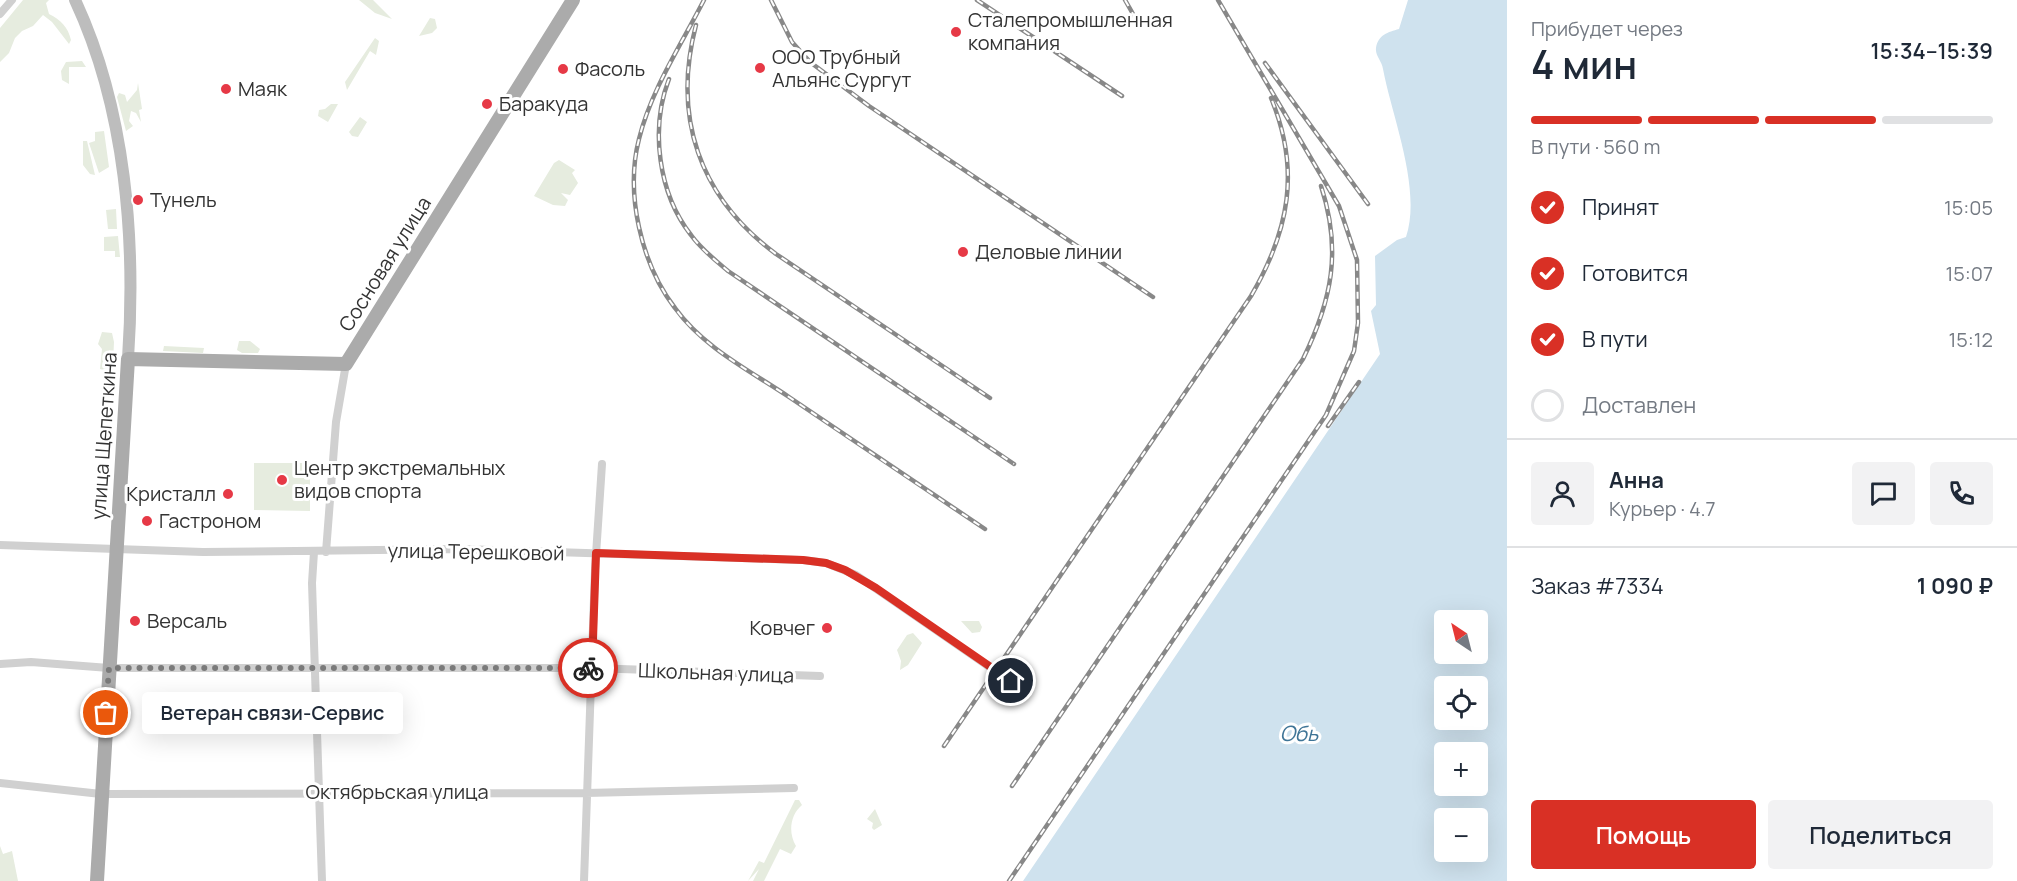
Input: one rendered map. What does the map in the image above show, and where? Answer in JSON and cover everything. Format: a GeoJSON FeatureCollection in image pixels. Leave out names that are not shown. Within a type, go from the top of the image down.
{"type":"FeatureCollection","features":[{"type":"Feature","properties":{"kind":"main road","name":"улица Щепеткина"},"geometry":{"type":"LineString","coordinates":[[75,0],[100,68],[120,159],[131,291],[97,881]]}},
{"type":"Feature","properties":{"kind":"main road","name":"Сосновая улица"},"geometry":{"type":"LineString","coordinates":[[346,364],[573,0]]}},
{"type":"Feature","properties":{"kind":"main road"},"geometry":{"type":"LineString","coordinates":[[128,359],[346,364]]}},
{"type":"Feature","properties":{"kind":"street"},"geometry":{"type":"LineString","coordinates":[[0,14],[12,0]]}},
{"type":"Feature","properties":{"kind":"street"},"geometry":{"type":"LineString","coordinates":[[326,552],[336,422],[346,364]]}},
{"type":"Feature","properties":{"kind":"street"},"geometry":{"type":"LineString","coordinates":[[584,881],[596,553],[602,464]]}},
{"type":"Feature","properties":{"kind":"street","name":"улица Терешковой"},"geometry":{"type":"LineString","coordinates":[[0,545],[115,550],[314,552],[460,549],[803,560],[826,563],[845,570],[876,588],[1023,690]]}},
{"type":"Feature","properties":{"kind":"street"},"geometry":{"type":"LineString","coordinates":[[314,552],[312,583],[322,881]]}},
{"type":"Feature","properties":{"kind":"street","name":"Школьная улица"},"geometry":{"type":"LineString","coordinates":[[0,664],[31,662],[109,668],[592,668],[820,676]]}},
{"type":"Feature","properties":{"kind":"street","name":"Октябрьская улица"},"geometry":{"type":"LineString","coordinates":[[0,783],[101,794],[586,792],[794,788]]}},
{"type":"Feature","properties":{"kind":"shaded area"},"geometry":{"type":"Polygon","coordinates":[[[23,0],[49,0],[46,3],[49,14],[63,24],[71,40],[69,44],[52,22],[43,15],[33,26],[22,31],[15,38],[9,53],[0,62],[0,28],[23,0]]]}},
{"type":"Feature","properties":{"kind":"shaded area"},"geometry":{"type":"Polygon","coordinates":[[[359,0],[373,0],[392,19],[375,13],[359,0]]]}},
{"type":"Feature","properties":{"kind":"shaded area"},"geometry":{"type":"Polygon","coordinates":[[[430,18],[435,19],[437,28],[432,33],[419,36],[430,18]]]}},
{"type":"Feature","properties":{"kind":"shaded area"},"geometry":{"type":"Polygon","coordinates":[[[375,38],[379,41],[376,55],[370,51],[347,90],[345,82],[375,38]]]}},
{"type":"Feature","properties":{"kind":"shaded area"},"geometry":{"type":"Polygon","coordinates":[[[82,61],[86,67],[69,67],[69,84],[62,80],[61,71],[66,62],[82,61]]]}},
{"type":"Feature","properties":{"kind":"shaded area"},"geometry":{"type":"Polygon","coordinates":[[[138,83],[142,109],[139,110],[141,122],[136,113],[131,111],[129,121],[133,126],[126,131],[117,97],[119,93],[125,95],[127,102],[137,90],[138,83]]]}},
{"type":"Feature","properties":{"kind":"shaded area"},"geometry":{"type":"Polygon","coordinates":[[[331,104],[338,104],[328,122],[318,116],[319,110],[331,104]]]}},
{"type":"Feature","properties":{"kind":"shaded area"},"geometry":{"type":"Polygon","coordinates":[[[360,117],[367,122],[358,137],[352,136],[349,132],[360,117]]]}},
{"type":"Feature","properties":{"kind":"shaded area"},"geometry":{"type":"Polygon","coordinates":[[[104,131],[109,167],[99,173],[89,143],[95,141],[95,132],[104,131]]]}},
{"type":"Feature","properties":{"kind":"shaded area"},"geometry":{"type":"Polygon","coordinates":[[[83,141],[87,141],[95,175],[90,174],[83,165],[83,141]]]}},
{"type":"Feature","properties":{"kind":"shaded area"},"geometry":{"type":"Polygon","coordinates":[[[559,160],[575,170],[572,173],[578,183],[570,195],[561,193],[568,200],[565,206],[553,205],[534,196],[554,163],[559,160]]]}},
{"type":"Feature","properties":{"kind":"shaded area"},"geometry":{"type":"Polygon","coordinates":[[[116,209],[117,229],[108,229],[106,210],[116,209]]]}},
{"type":"Feature","properties":{"kind":"shaded area"},"geometry":{"type":"Polygon","coordinates":[[[118,236],[120,257],[115,257],[115,251],[104,251],[104,237],[118,236]]]}},
{"type":"Feature","properties":{"kind":"shaded area"},"geometry":{"type":"Polygon","coordinates":[[[102,332],[112,333],[114,342],[111,406],[101,405],[102,383],[108,382],[109,371],[100,369],[102,349],[98,344],[102,332]]]}},
{"type":"Feature","properties":{"kind":"shaded area"},"geometry":{"type":"Polygon","coordinates":[[[239,341],[250,341],[260,349],[258,353],[242,353],[237,350],[239,341]]]}},
{"type":"Feature","properties":{"kind":"shaded area"},"geometry":{"type":"Polygon","coordinates":[[[164,346],[204,348],[203,353],[163,351],[164,346]]]}},
{"type":"Feature","properties":{"kind":"shaded area","name":"Центр экстремальных видов спорта"},"geometry":{"type":"Polygon","coordinates":[[[254,463],[310,463],[310,511],[254,510],[254,463]]]}},
{"type":"Feature","properties":{"kind":"shaded area"},"geometry":{"type":"Polygon","coordinates":[[[961,621],[979,621],[982,627],[980,632],[972,633],[961,621]]]}},
{"type":"Feature","properties":{"kind":"shaded area"},"geometry":{"type":"Polygon","coordinates":[[[913,633],[922,643],[908,665],[900,670],[901,661],[897,650],[907,635],[913,633]]]}},
{"type":"Feature","properties":{"kind":"shaded area"},"geometry":{"type":"Polygon","coordinates":[[[795,800],[799,800],[802,805],[795,814],[791,830],[796,846],[791,854],[780,849],[764,881],[753,881],[759,869],[748,881],[759,861],[764,863],[795,800]]]}},
{"type":"Feature","properties":{"kind":"shaded area"},"geometry":{"type":"Polygon","coordinates":[[[875,809],[882,825],[874,830],[873,823],[867,819],[875,809]]]}},
{"type":"Feature","properties":{"kind":"shaded area"},"geometry":{"type":"Polygon","coordinates":[[[0,846],[3,854],[12,851],[18,881],[0,881],[0,846]]]}},
{"type":"Feature","properties":{"kind":"water","name":"Обь"},"geometry":{"type":"Polygon","coordinates":[[[1408,0],[1507,0],[1507,881],[1023,881],[1380,354],[1371,311],[1376,305],[1375,256],[1397,240],[1406,237],[1410,218],[1408,175],[1404,153],[1382,66],[1376,51],[1381,37],[1399,29],[1408,0]]]}},
{"type":"Feature","properties":{"kind":"railway"},"geometry":{"type":"LineString","coordinates":[[704,0],[651,103],[644,121],[635,160],[635,205],[639,227],[653,271],[663,290],[687,322],[713,347],[985,529]]}},
{"type":"Feature","properties":{"kind":"railway"},"geometry":{"type":"LineString","coordinates":[[771,0],[792,42],[810,62],[869,106],[1153,297]]}},
{"type":"Feature","properties":{"kind":"railway"},"geometry":{"type":"LineString","coordinates":[[977,0],[1122,96]]}},
{"type":"Feature","properties":{"kind":"railway"},"geometry":{"type":"LineString","coordinates":[[1125,0],[1137,21]]}},
{"type":"Feature","properties":{"kind":"railway"},"geometry":{"type":"LineString","coordinates":[[1009,881],[1326,415],[1354,351],[1358,323],[1357,260],[1339,206],[1218,0]]}},
{"type":"Feature","properties":{"kind":"railway"},"geometry":{"type":"LineString","coordinates":[[696,25],[689,59],[690,123],[698,153],[711,181],[728,207],[749,232],[776,254],[990,398]]}},
{"type":"Feature","properties":{"kind":"railway"},"geometry":{"type":"LineString","coordinates":[[1265,63],[1368,204]]}},
{"type":"Feature","properties":{"kind":"railway"},"geometry":{"type":"LineString","coordinates":[[669,79],[660,118],[660,160],[671,200],[680,218],[699,245],[728,271],[1014,464]]}},
{"type":"Feature","properties":{"kind":"railway"},"geometry":{"type":"LineString","coordinates":[[944,746],[1251,296],[1264,272],[1282,224],[1288,175],[1286,150],[1271,98]]}},
{"type":"Feature","properties":{"kind":"railway"},"geometry":{"type":"LineString","coordinates":[[1012,786],[1303,359],[1321,316],[1331,274],[1331,232],[1321,186]]}},
{"type":"Feature","properties":{"kind":"railway"},"geometry":{"type":"LineString","coordinates":[[1328,426],[1359,382]]}},
{"type":"Feature","properties":{"kind":"way so far"},"geometry":{"type":"LineString","coordinates":[[106,713],[109,668],[588,668]]}},
{"type":"Feature","properties":{"kind":"place","name":"Сталепромышленная компания"},"geometry":{"type":"Point","coordinates":[956,32]}},
{"type":"Feature","properties":{"kind":"place","name":"ООО Трубный Альянс Сургут"},"geometry":{"type":"Point","coordinates":[760,68]}},
{"type":"Feature","properties":{"kind":"place","name":"Фасоль"},"geometry":{"type":"Point","coordinates":[563,69]}},
{"type":"Feature","properties":{"kind":"place","name":"Маяк"},"geometry":{"type":"Point","coordinates":[226,89]}},
{"type":"Feature","properties":{"kind":"place","name":"Баракуда"},"geometry":{"type":"Point","coordinates":[487,104]}},
{"type":"Feature","properties":{"kind":"place","name":"Тунель"},"geometry":{"type":"Point","coordinates":[138,200]}},
{"type":"Feature","properties":{"kind":"place","name":"Деловые линии"},"geometry":{"type":"Point","coordinates":[963,252]}},
{"type":"Feature","properties":{"kind":"place","name":"Центр экстремальных видов спорта"},"geometry":{"type":"Point","coordinates":[282,480]}},
{"type":"Feature","properties":{"kind":"place","name":"Кристалл"},"geometry":{"type":"Point","coordinates":[228,494]}},
{"type":"Feature","properties":{"kind":"place","name":"Гастроном"},"geometry":{"type":"Point","coordinates":[147,521]}},
{"type":"Feature","properties":{"kind":"place","name":"Версаль"},"geometry":{"type":"Point","coordinates":[135,621]}},
{"type":"Feature","properties":{"kind":"place","name":"Ковчег"},"geometry":{"type":"Point","coordinates":[827,628]}},
{"type":"Feature","properties":{"kind":"place","name":"Ветеран связи-Сервис"},"geometry":{"type":"Point","coordinates":[106,713]}},
{"type":"Feature","properties":{"kind":"route"},"geometry":{"type":"LineString","coordinates":[[588,668],[592,668],[596,553],[803,560],[826,563],[856,575],[1011,681]]}}]}
